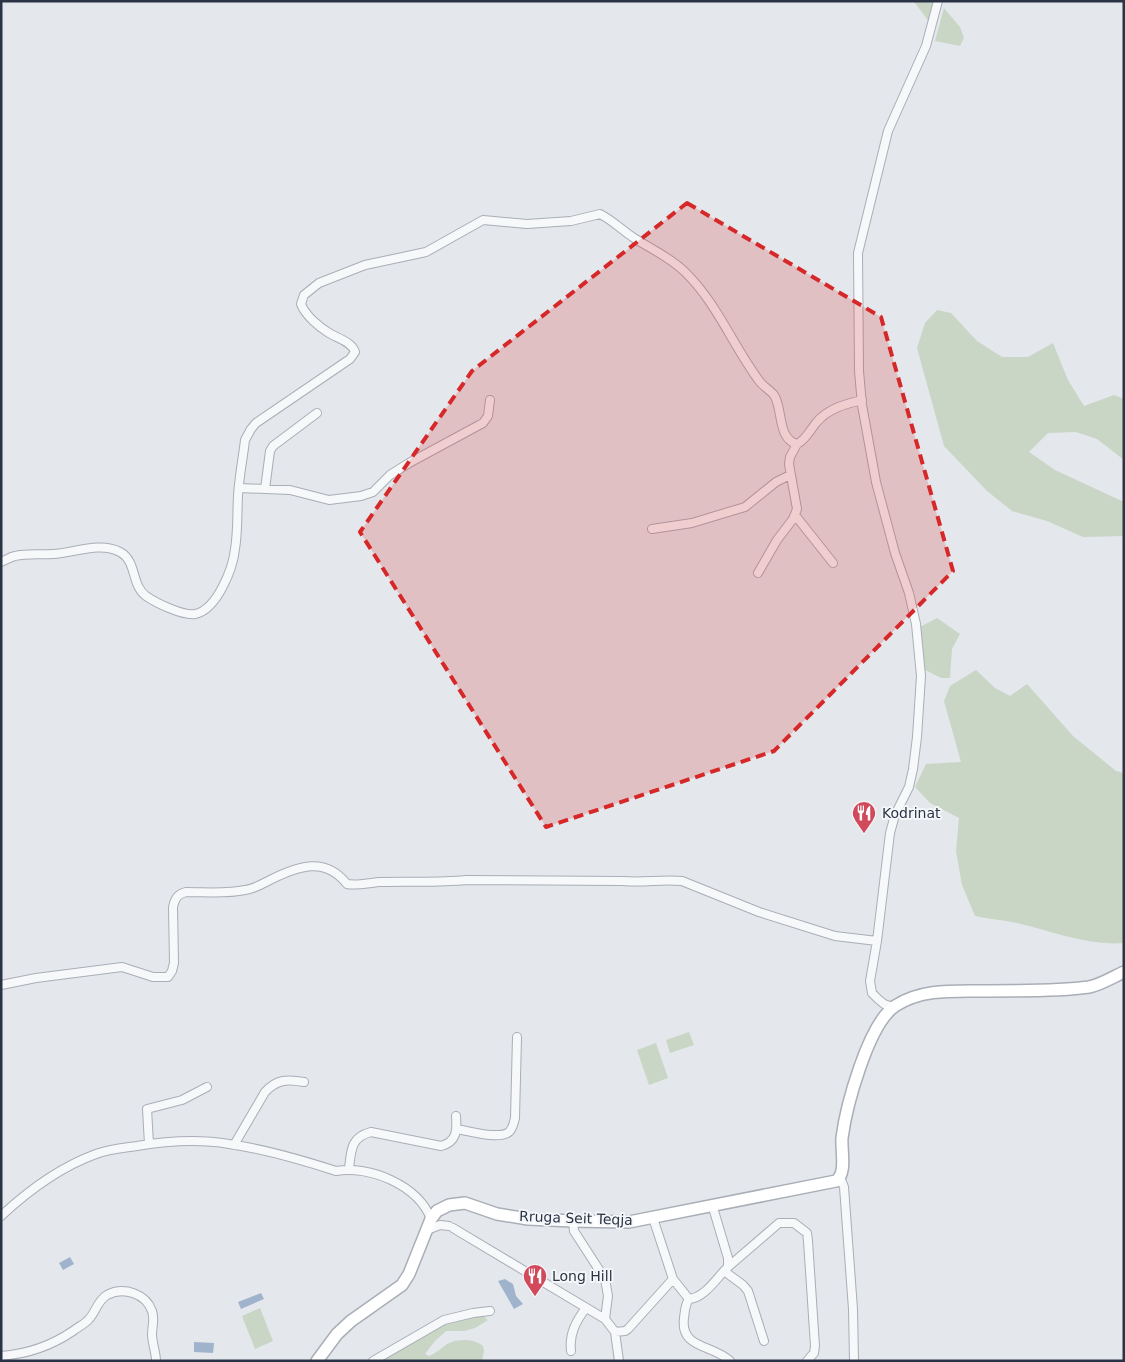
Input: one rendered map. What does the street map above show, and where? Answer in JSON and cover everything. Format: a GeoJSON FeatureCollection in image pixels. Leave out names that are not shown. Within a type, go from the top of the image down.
{"type":"FeatureCollection","features":[{"type":"Feature","properties":{"kind":"main road"},"geometry":{"type":"LineString","coordinates":[[840,1177],[842,1138],[853,1088],[879,1022],[893,1007],[908,999],[936,992],[1091,987],[1124,972]]}},
{"type":"Feature","properties":{"kind":"main road","name":"Rruga Seit Teqja"},"geometry":{"type":"LineString","coordinates":[[429,1224],[437,1211],[449,1205],[465,1203],[497,1214],[528,1219],[629,1222],[833,1182],[840,1177]]}},
{"type":"Feature","properties":{"kind":"main road"},"geometry":{"type":"LineString","coordinates":[[322,1359],[337,1334],[351,1321],[402,1285],[409,1274],[429,1224]]}},
{"type":"Feature","properties":{"kind":"street"},"geometry":{"type":"LineString","coordinates":[[893,1007],[878,1000],[870,988],[870,973],[877,941],[890,833],[895,815],[909,787],[913,769],[921,676],[916,624],[876,482],[867,440],[859,371],[858,253],[859,242],[888,131],[926,46],[938,1]]}},
{"type":"Feature","properties":{"kind":"street"},"geometry":{"type":"LineString","coordinates":[[1,562],[15,556],[56,554],[98,547],[110,548],[121,552],[128,558],[136,583],[146,596],[178,611],[197,614],[215,599],[225,583],[232,566],[245,440],[251,429],[256,423],[287,401],[350,359],[355,352],[351,345],[328,332],[307,314],[301,304],[304,295],[319,283],[365,265],[426,252],[483,220],[527,224],[571,221],[600,214],[640,242],[670,259],[684,270],[706,294],[761,383],[774,395],[777,400],[780,419],[788,438],[792,443],[797,444]]}},
{"type":"Feature","properties":{"kind":"street"},"geometry":{"type":"LineString","coordinates":[[239,488],[290,490],[329,500],[361,496],[373,492],[390,475],[409,463],[483,424],[488,416],[490,400]]}},
{"type":"Feature","properties":{"kind":"street"},"geometry":{"type":"LineString","coordinates":[[758,573],[777,540],[795,515],[796,509],[789,464],[790,457],[797,444],[826,414],[847,404],[862,400]]}},
{"type":"Feature","properties":{"kind":"street"},"geometry":{"type":"LineString","coordinates":[[265,489],[270,451],[273,446],[317,413]]}},
{"type":"Feature","properties":{"kind":"street"},"geometry":{"type":"LineString","coordinates":[[652,529],[692,523],[745,507],[776,482],[790,475]]}},
{"type":"Feature","properties":{"kind":"street"},"geometry":{"type":"LineString","coordinates":[[795,515],[833,563]]}},
{"type":"Feature","properties":{"kind":"street"},"geometry":{"type":"LineString","coordinates":[[1,985],[36,978],[122,967],[153,977],[168,977],[174,963],[173,907],[180,893],[244,890],[282,874],[310,866],[333,870],[347,884],[354,886],[368,883],[466,880],[613,881],[640,883],[669,880],[682,881],[759,912],[835,936],[877,941]]}},
{"type":"Feature","properties":{"kind":"street"},"geometry":{"type":"LineString","coordinates":[[457,1129],[500,1136],[507,1134],[512,1128],[515,1118],[517,1037]]}},
{"type":"Feature","properties":{"kind":"street"},"geometry":{"type":"LineString","coordinates":[[234,1145],[270,1086],[288,1079],[304,1082]]}},
{"type":"Feature","properties":{"kind":"street"},"geometry":{"type":"LineString","coordinates":[[149,1144],[147,1110],[182,1100],[207,1087]]}},
{"type":"Feature","properties":{"kind":"street"},"geometry":{"type":"LineString","coordinates":[[349,1169],[351,1151],[362,1134],[371,1132],[441,1146],[448,1144],[454,1137],[457,1129],[456,1116]]}},
{"type":"Feature","properties":{"kind":"street"},"geometry":{"type":"LineString","coordinates":[[1,1216],[28,1192],[71,1165],[96,1154],[114,1149],[149,1144],[210,1142],[234,1145],[336,1171],[349,1169],[376,1174],[400,1185],[428,1210],[429,1224],[451,1227],[605,1319],[616,1332],[619,1361]]}},
{"type":"Feature","properties":{"kind":"street"},"geometry":{"type":"LineString","coordinates":[[840,1177],[844,1187],[853,1309],[854,1361]]}},
{"type":"Feature","properties":{"kind":"street"},"geometry":{"type":"LineString","coordinates":[[714,1211],[728,1258],[726,1269]]}},
{"type":"Feature","properties":{"kind":"street"},"geometry":{"type":"LineString","coordinates":[[653,1218],[672,1279],[689,1298],[695,1298],[704,1293],[726,1269],[779,1223],[794,1223],[806,1233],[815,1346],[814,1353],[808,1361]]}},
{"type":"Feature","properties":{"kind":"street"},"geometry":{"type":"LineString","coordinates":[[573,1221],[574,1231],[605,1279],[608,1296],[605,1319]]}},
{"type":"Feature","properties":{"kind":"street"},"geometry":{"type":"LineString","coordinates":[[726,1269],[748,1292],[764,1341]]}},
{"type":"Feature","properties":{"kind":"street"},"geometry":{"type":"LineString","coordinates":[[616,1332],[628,1329],[672,1279]]}},
{"type":"Feature","properties":{"kind":"street"},"geometry":{"type":"LineString","coordinates":[[1,1356],[38,1350],[50,1344],[90,1319],[99,1303],[105,1297],[113,1293],[128,1291],[144,1299],[152,1312],[154,1322],[152,1333],[156,1361]]}},
{"type":"Feature","properties":{"kind":"street"},"geometry":{"type":"LineString","coordinates":[[689,1298],[683,1321],[684,1334],[690,1340],[720,1354],[730,1361]]}},
{"type":"Feature","properties":{"kind":"street"},"geometry":{"type":"LineString","coordinates":[[571,1351],[570,1345],[574,1325],[586,1308]]}},
{"type":"Feature","properties":{"kind":"street"},"geometry":{"type":"LineString","coordinates":[[373,1361],[444,1320],[473,1312],[490,1310]]}},
{"type":"Feature","properties":{"kind":"highlighted area"},"geometry":{"type":"Polygon","coordinates":[[[687,203],[881,317],[953,571],[774,751],[546,827],[360,532],[472,371],[687,203]]]}},
{"type":"Feature","properties":{"kind":"green space"},"geometry":{"type":"Polygon","coordinates":[[[912,1],[934,1],[930,23],[915,3],[912,1]]]}},
{"type":"Feature","properties":{"kind":"green space"},"geometry":{"type":"Polygon","coordinates":[[[944,8],[960,27],[964,38],[960,46],[935,41],[944,8]]]}},
{"type":"Feature","properties":{"kind":"green space"},"geometry":{"type":"Polygon","coordinates":[[[937,310],[951,313],[977,341],[1002,357],[1028,357],[1053,343],[1068,380],[1084,406],[1114,395],[1124,399],[1124,460],[1097,439],[1076,432],[1048,433],[1029,452],[1055,470],[1124,502],[1124,536],[1083,537],[1047,521],[1012,511],[987,491],[944,446],[917,348],[925,323],[937,310]]]}},
{"type":"Feature","properties":{"kind":"green space"},"geometry":{"type":"Polygon","coordinates":[[[937,618],[960,634],[952,649],[950,678],[941,678],[923,669],[920,627],[937,618]]]}},
{"type":"Feature","properties":{"kind":"green space"},"geometry":{"type":"Polygon","coordinates":[[[976,670],[995,688],[1010,696],[1027,684],[1073,736],[1116,771],[1124,773],[1124,943],[1083,940],[1017,923],[975,916],[962,885],[956,851],[959,818],[930,803],[915,787],[926,764],[961,762],[944,701],[950,686],[976,670]]]}},
{"type":"Feature","properties":{"kind":"green space"},"geometry":{"type":"Polygon","coordinates":[[[689,1032],[694,1045],[670,1053],[666,1040],[689,1032]]]}},
{"type":"Feature","properties":{"kind":"green space"},"geometry":{"type":"Polygon","coordinates":[[[656,1043],[668,1078],[649,1085],[637,1050],[656,1043]]]}},
{"type":"Feature","properties":{"kind":"green space"},"geometry":{"type":"Polygon","coordinates":[[[260,1308],[273,1341],[255,1349],[242,1316],[260,1308]]]}},
{"type":"Feature","properties":{"kind":"green space"},"geometry":{"type":"Polygon","coordinates":[[[482,1315],[488,1320],[475,1328],[464,1331],[446,1331],[425,1354],[429,1356],[449,1343],[467,1340],[483,1346],[482,1361],[378,1361],[445,1323],[482,1315]]]}},
{"type":"Feature","properties":{"kind":"water"},"geometry":{"type":"Polygon","coordinates":[[[70,1257],[74,1264],[63,1270],[59,1263],[70,1257]]]}},
{"type":"Feature","properties":{"kind":"water"},"geometry":{"type":"Polygon","coordinates":[[[505,1279],[513,1284],[516,1296],[523,1304],[514,1309],[498,1281],[505,1279]]]}},
{"type":"Feature","properties":{"kind":"water"},"geometry":{"type":"Polygon","coordinates":[[[261,1293],[264,1299],[241,1309],[238,1302],[261,1293]]]}},
{"type":"Feature","properties":{"kind":"water"},"geometry":{"type":"Polygon","coordinates":[[[194,1342],[214,1343],[213,1353],[194,1352],[194,1342]]]}},
{"type":"Feature","properties":{"kind":"place","name":"Kodrinat"},"geometry":{"type":"Point","coordinates":[864,834]}},
{"type":"Feature","properties":{"kind":"place","name":"Long Hill"},"geometry":{"type":"Point","coordinates":[535,1297]}}]}
